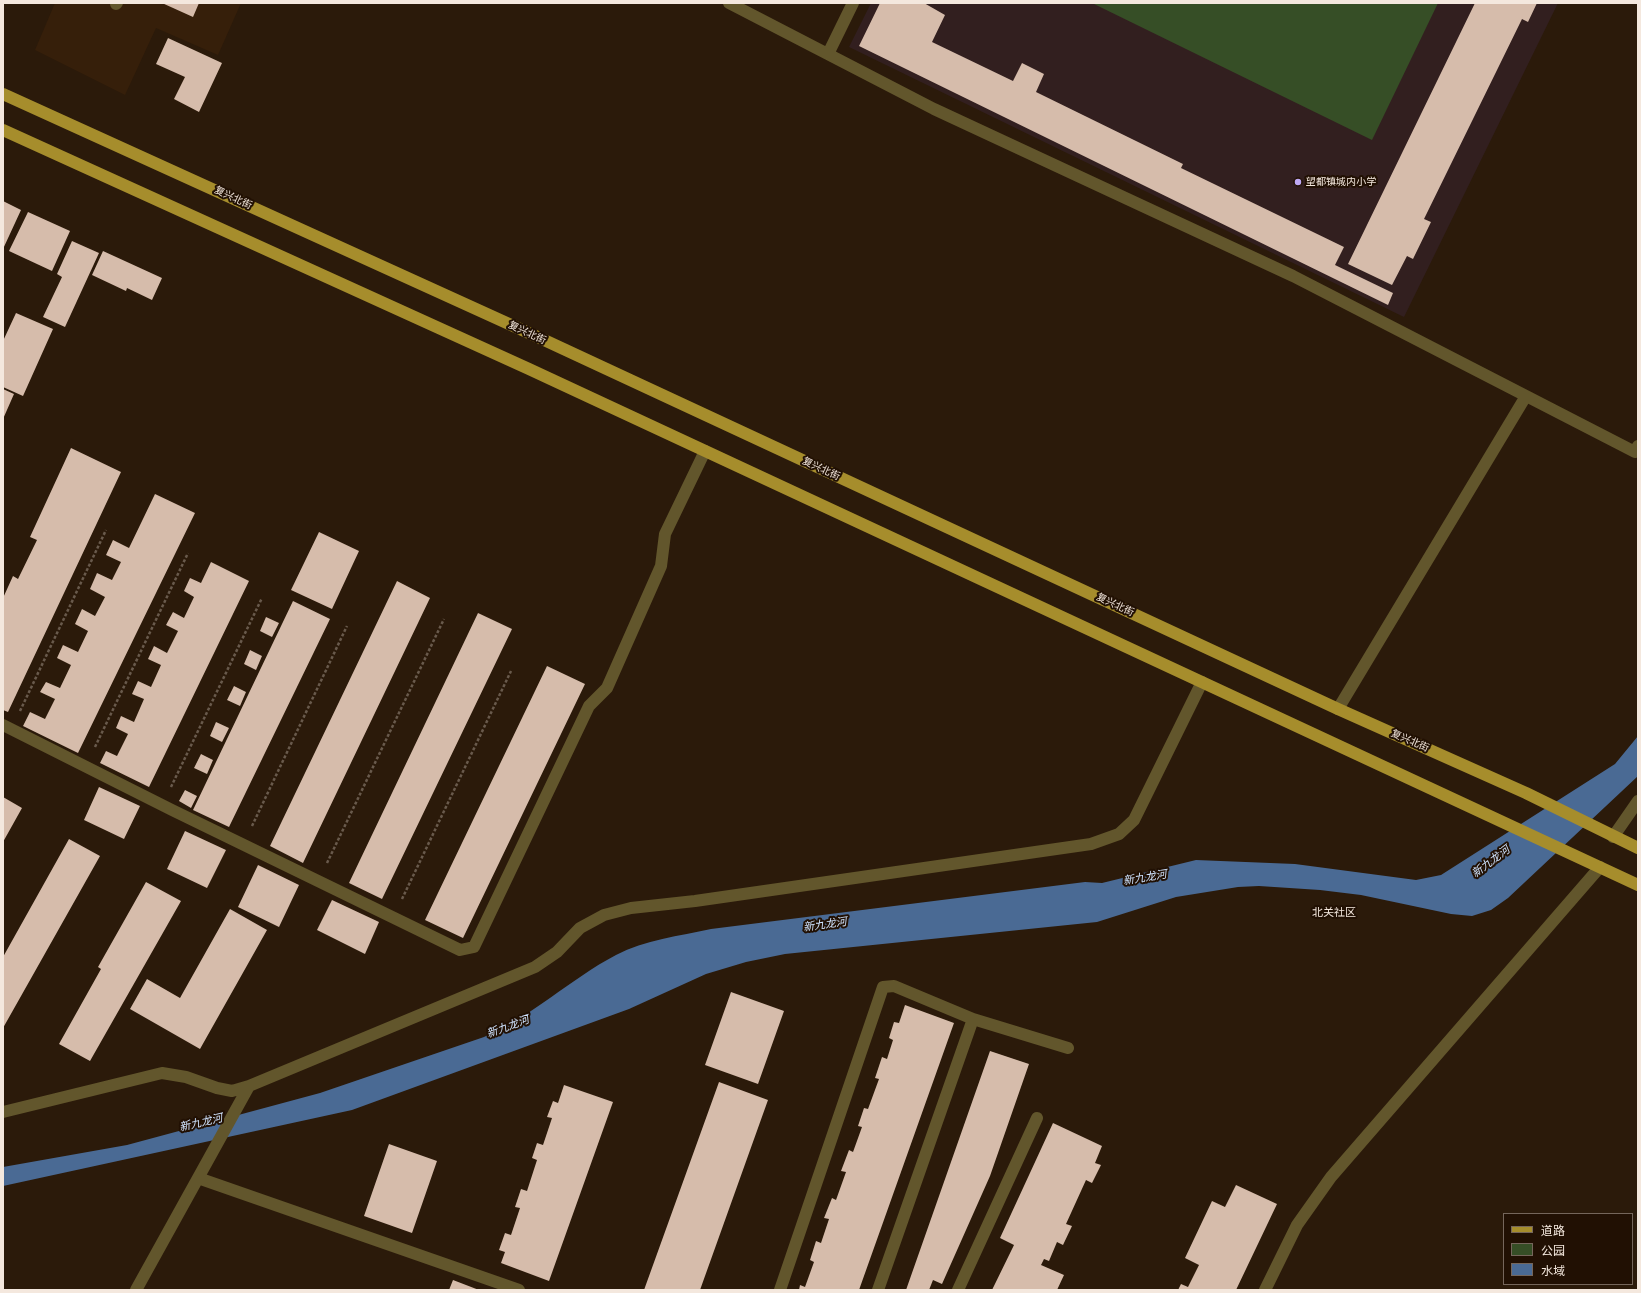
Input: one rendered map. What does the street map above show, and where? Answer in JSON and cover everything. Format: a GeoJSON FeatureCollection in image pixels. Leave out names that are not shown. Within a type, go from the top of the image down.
{"type":"FeatureCollection","features":[{"type":"Feature","properties":{"kind":"main road","name":"复兴北街"},"geometry":{"type":"LineString","coordinates":[[3,94],[549,343],[1338,709],[1526,793],[1638,848]]}},
{"type":"Feature","properties":{"kind":"main road"},"geometry":{"type":"LineString","coordinates":[[3,130],[705,451],[1638,885]]}},
{"type":"Feature","properties":{"kind":"street"},"geometry":{"type":"LineString","coordinates":[[729,3],[934,109],[1293,276],[1635,452],[1638,446]]}},
{"type":"Feature","properties":{"kind":"street"},"geometry":{"type":"LineString","coordinates":[[828,54],[853,3]]}},
{"type":"Feature","properties":{"kind":"street"},"geometry":{"type":"LineString","coordinates":[[1338,709],[1526,396]]}},
{"type":"Feature","properties":{"kind":"street"},"geometry":{"type":"LineString","coordinates":[[7,727],[162,805],[460,950],[474,947],[589,706],[607,688],[661,566],[665,534],[705,451]]}},
{"type":"Feature","properties":{"kind":"street"},"geometry":{"type":"LineString","coordinates":[[3,1112],[162,1073],[186,1077],[217,1088],[232,1090],[249,1086],[535,967],[557,952],[580,928],[604,915],[631,908],[695,901],[1091,844],[1119,834],[1134,820],[1202,682]]}},
{"type":"Feature","properties":{"kind":"street"},"geometry":{"type":"LineString","coordinates":[[1613,837],[1638,801]]}},
{"type":"Feature","properties":{"kind":"street"},"geometry":{"type":"LineString","coordinates":[[1265,1290],[1297,1225],[1331,1177],[1600,867]]}},
{"type":"Feature","properties":{"kind":"street"},"geometry":{"type":"LineString","coordinates":[[780,1290],[883,987],[894,986],[973,1018],[1068,1048]]}},
{"type":"Feature","properties":{"kind":"street"},"geometry":{"type":"LineString","coordinates":[[878,1290],[973,1018]]}},
{"type":"Feature","properties":{"kind":"street"},"geometry":{"type":"LineString","coordinates":[[136,1290],[249,1086]]}},
{"type":"Feature","properties":{"kind":"street"},"geometry":{"type":"LineString","coordinates":[[958,1290],[1037,1118]]}},
{"type":"Feature","properties":{"kind":"street"},"geometry":{"type":"LineString","coordinates":[[198,1178],[519,1290]]}},
{"type":"Feature","properties":{"kind":"path"},"geometry":{"type":"LineString","coordinates":[[7,727],[106,530]]}},
{"type":"Feature","properties":{"kind":"path"},"geometry":{"type":"LineString","coordinates":[[86,766],[188,553]]}},
{"type":"Feature","properties":{"kind":"path"},"geometry":{"type":"LineString","coordinates":[[162,805],[262,598]]}},
{"type":"Feature","properties":{"kind":"path"},"geometry":{"type":"LineString","coordinates":[[318,881],[444,619]]}},
{"type":"Feature","properties":{"kind":"path"},"geometry":{"type":"LineString","coordinates":[[243,844],[347,626]]}},
{"type":"Feature","properties":{"kind":"path"},"geometry":{"type":"LineString","coordinates":[[393,917],[511,671]]}},
{"type":"Feature","properties":{"kind":"shaded area"},"geometry":{"type":"Polygon","coordinates":[[[55,3],[241,3],[218,55],[156,28],[125,95],[35,50],[55,3]]]}},
{"type":"Feature","properties":{"kind":"shaded area","name":"望都镇城内小学"},"geometry":{"type":"Polygon","coordinates":[[[871,3],[1558,3],[1404,317],[849,47],[871,3]]]}},
{"type":"Feature","properties":{"kind":"green space"},"geometry":{"type":"Polygon","coordinates":[[[1092,3],[1438,3],[1372,140],[1092,3]]]}},
{"type":"Feature","properties":{"kind":"water","name":"新九龙河"},"geometry":{"type":"Polygon","coordinates":[[[1638,736],[1638,776],[1508,898],[1491,910],[1472,916],[1451,914],[1361,895],[1320,890],[1259,886],[1238,887],[1176,897],[1097,922],[785,954],[746,962],[706,974],[629,1009],[352,1110],[3,1186],[3,1167],[127,1145],[320,1093],[484,1037],[502,1029],[535,1009],[583,975],[616,955],[650,942],[675,936],[711,929],[1085,882],[1102,883],[1196,860],[1295,864],[1416,880],[1441,875],[1615,764],[1638,736]]]}},
{"type":"Feature","properties":{"kind":"building"},"geometry":{"type":"Polygon","coordinates":[[[162,3],[199,3],[193,17],[162,3]]]}},
{"type":"Feature","properties":{"kind":"building"},"geometry":{"type":"Polygon","coordinates":[[[880,3],[924,3],[945,15],[932,42],[1013,81],[1022,63],[1044,74],[1036,92],[1183,164],[1181,168],[1344,247],[1335,265],[1393,293],[1388,305],[859,46],[880,3]]]}},
{"type":"Feature","properties":{"kind":"building"},"geometry":{"type":"Polygon","coordinates":[[[1475,3],[1537,3],[1528,22],[1522,19],[1424,219],[1431,222],[1413,259],[1407,256],[1392,285],[1348,264],[1475,3]]]}},
{"type":"Feature","properties":{"kind":"building"},"geometry":{"type":"Polygon","coordinates":[[[168,38],[222,63],[199,112],[174,99],[185,77],[156,64],[168,38]]]}},
{"type":"Feature","properties":{"kind":"building"},"geometry":{"type":"Polygon","coordinates":[[[3,201],[21,210],[3,249],[3,201]]]}},
{"type":"Feature","properties":{"kind":"building"},"geometry":{"type":"Polygon","coordinates":[[[28,212],[70,231],[52,271],[9,251],[28,212]]]}},
{"type":"Feature","properties":{"kind":"building"},"geometry":{"type":"Polygon","coordinates":[[[72,241],[99,253],[65,327],[43,317],[62,277],[57,274],[72,241]]]}},
{"type":"Feature","properties":{"kind":"building"},"geometry":{"type":"Polygon","coordinates":[[[103,251],[162,278],[152,300],[127,288],[126,291],[92,275],[103,251]]]}},
{"type":"Feature","properties":{"kind":"building"},"geometry":{"type":"Polygon","coordinates":[[[16,313],[53,329],[23,396],[3,387],[3,341],[16,313]]]}},
{"type":"Feature","properties":{"kind":"building"},"geometry":{"type":"Polygon","coordinates":[[[3,389],[14,394],[3,419],[3,389]]]}},
{"type":"Feature","properties":{"kind":"building"},"geometry":{"type":"Polygon","coordinates":[[[71,448],[121,472],[8,712],[3,710],[3,598],[13,576],[18,579],[37,540],[30,537],[71,448]]]}},
{"type":"Feature","properties":{"kind":"building"},"geometry":{"type":"Polygon","coordinates":[[[155,494],[195,513],[78,753],[23,726],[30,712],[45,719],[55,699],[40,692],[46,682],[60,688],[71,665],[57,658],[63,645],[78,652],[88,631],[75,624],[82,609],[95,616],[105,597],[90,589],[97,573],[112,580],[121,562],[106,555],[113,540],[129,548],[155,494]]]}},
{"type":"Feature","properties":{"kind":"building"},"geometry":{"type":"Polygon","coordinates":[[[319,532],[359,551],[332,609],[291,590],[319,532]]]}},
{"type":"Feature","properties":{"kind":"building"},"geometry":{"type":"Polygon","coordinates":[[[211,562],[249,581],[149,787],[100,763],[106,751],[117,756],[128,734],[116,728],[121,716],[134,722],[144,699],[132,694],[138,681],[151,687],[161,665],[148,659],[154,646],[167,653],[178,631],[166,625],[173,612],[184,618],[194,597],[184,591],[190,578],[201,583],[211,562]]]}},
{"type":"Feature","properties":{"kind":"building"},"geometry":{"type":"Polygon","coordinates":[[[397,581],[430,598],[303,863],[270,846],[397,581]]]}},
{"type":"Feature","properties":{"kind":"building"},"geometry":{"type":"Polygon","coordinates":[[[293,601],[330,619],[229,827],[193,810],[293,601]]]}},
{"type":"Feature","properties":{"kind":"building"},"geometry":{"type":"Polygon","coordinates":[[[478,613],[512,629],[382,899],[349,883],[478,613]]]}},
{"type":"Feature","properties":{"kind":"building"},"geometry":{"type":"Polygon","coordinates":[[[266,617],[279,623],[272,637],[260,631],[266,617]]]}},
{"type":"Feature","properties":{"kind":"building"},"geometry":{"type":"Polygon","coordinates":[[[250,650],[262,656],[256,670],[244,664],[250,650]]]}},
{"type":"Feature","properties":{"kind":"building"},"geometry":{"type":"Polygon","coordinates":[[[547,666],[585,684],[463,938],[425,920],[547,666]]]}},
{"type":"Feature","properties":{"kind":"building"},"geometry":{"type":"Polygon","coordinates":[[[234,686],[246,692],[240,706],[227,700],[234,686]]]}},
{"type":"Feature","properties":{"kind":"building"},"geometry":{"type":"Polygon","coordinates":[[[216,722],[229,728],[222,742],[210,736],[216,722]]]}},
{"type":"Feature","properties":{"kind":"building"},"geometry":{"type":"Polygon","coordinates":[[[201,754],[213,760],[207,774],[194,768],[201,754]]]}},
{"type":"Feature","properties":{"kind":"building"},"geometry":{"type":"Polygon","coordinates":[[[99,787],[140,806],[124,839],[84,820],[99,787]]]}},
{"type":"Feature","properties":{"kind":"building"},"geometry":{"type":"Polygon","coordinates":[[[185,790],[197,796],[191,808],[179,801],[185,790]]]}},
{"type":"Feature","properties":{"kind":"building"},"geometry":{"type":"Polygon","coordinates":[[[3,797],[22,808],[3,842],[3,797]]]}},
{"type":"Feature","properties":{"kind":"building"},"geometry":{"type":"Polygon","coordinates":[[[185,831],[226,850],[207,888],[167,869],[185,831]]]}},
{"type":"Feature","properties":{"kind":"building"},"geometry":{"type":"Polygon","coordinates":[[[69,839],[100,856],[3,1028],[3,957],[69,839]]]}},
{"type":"Feature","properties":{"kind":"building"},"geometry":{"type":"Polygon","coordinates":[[[258,865],[299,885],[279,927],[238,907],[258,865]]]}},
{"type":"Feature","properties":{"kind":"building"},"geometry":{"type":"Polygon","coordinates":[[[146,882],[181,901],[90,1061],[59,1044],[101,969],[98,967],[146,882]]]}},
{"type":"Feature","properties":{"kind":"building"},"geometry":{"type":"Polygon","coordinates":[[[332,900],[379,922],[365,954],[317,930],[332,900]]]}},
{"type":"Feature","properties":{"kind":"building"},"geometry":{"type":"Polygon","coordinates":[[[230,909],[267,930],[200,1049],[130,1009],[147,979],[180,998],[230,909]]]}},
{"type":"Feature","properties":{"kind":"building"},"geometry":{"type":"Polygon","coordinates":[[[731,992],[784,1011],[758,1084],[705,1065],[731,992]]]}},
{"type":"Feature","properties":{"kind":"building"},"geometry":{"type":"Polygon","coordinates":[[[905,1005],[954,1023],[859,1290],[799,1290],[800,1285],[805,1287],[814,1262],[810,1260],[816,1241],[821,1243],[829,1219],[824,1218],[832,1198],[836,1200],[846,1172],[841,1171],[849,1150],[853,1152],[862,1127],[858,1126],[864,1108],[868,1109],[879,1079],[875,1078],[882,1057],[887,1059],[893,1040],[889,1038],[894,1022],[899,1023],[905,1005]]]}},
{"type":"Feature","properties":{"kind":"building"},"geometry":{"type":"Polygon","coordinates":[[[990,1051],[1029,1064],[990,1176],[942,1284],[933,1280],[929,1290],[906,1290],[990,1051]]]}},
{"type":"Feature","properties":{"kind":"building"},"geometry":{"type":"Polygon","coordinates":[[[719,1082],[768,1100],[700,1290],[644,1290],[719,1082]]]}},
{"type":"Feature","properties":{"kind":"building"},"geometry":{"type":"Polygon","coordinates":[[[564,1085],[613,1102],[549,1281],[501,1263],[505,1252],[499,1250],[505,1233],[511,1235],[520,1208],[515,1207],[521,1189],[527,1191],[537,1160],[532,1158],[537,1143],[543,1145],[552,1118],[547,1117],[553,1101],[558,1103],[564,1085]]]}},
{"type":"Feature","properties":{"kind":"building"},"geometry":{"type":"Polygon","coordinates":[[[1053,1123],[1102,1146],[1095,1163],[1101,1165],[1092,1183],[1086,1180],[1066,1224],[1072,1226],[1063,1245],[1057,1242],[1049,1261],[1044,1259],[1041,1265],[1064,1275],[1057,1290],[992,1290],[1014,1245],[1000,1238],[1053,1123]]]}},
{"type":"Feature","properties":{"kind":"building"},"geometry":{"type":"Polygon","coordinates":[[[389,1144],[437,1161],[412,1233],[364,1216],[389,1144]]]}},
{"type":"Feature","properties":{"kind":"building"},"geometry":{"type":"Polygon","coordinates":[[[1236,1185],[1277,1204],[1236,1290],[1178,1290],[1181,1284],[1188,1287],[1199,1265],[1185,1258],[1212,1201],[1225,1207],[1236,1185]]]}},
{"type":"Feature","properties":{"kind":"building"},"geometry":{"type":"Polygon","coordinates":[[[453,1280],[479,1290],[449,1290],[453,1280]]]}},
{"type":"Feature","properties":{"kind":"place","name":"望都镇城内小学"},"geometry":{"type":"Point","coordinates":[1298,182]}},
{"type":"Feature","properties":{"kind":"district","name":"北关社区"},"geometry":{"type":"Point","coordinates":[1334,913]}}]}
